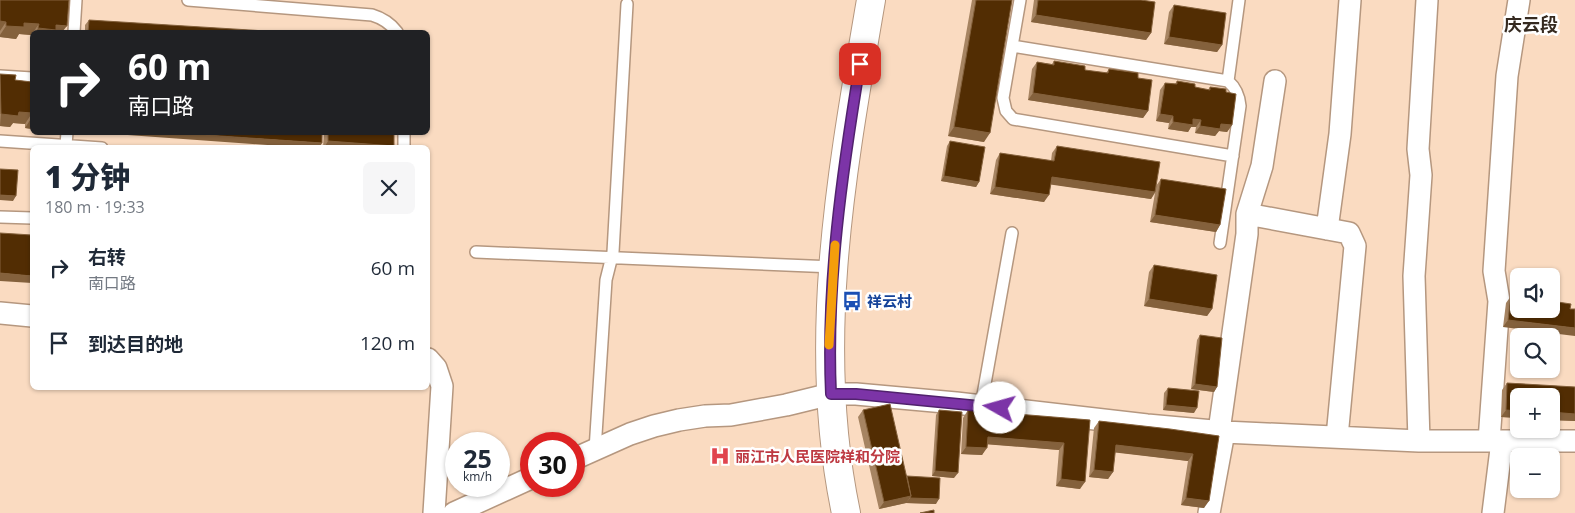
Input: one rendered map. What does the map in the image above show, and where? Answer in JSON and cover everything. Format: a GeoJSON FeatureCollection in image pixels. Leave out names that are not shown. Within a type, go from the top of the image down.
{"type":"FeatureCollection","features":[{"type":"Feature","properties":{"kind":"main road"},"geometry":{"type":"LineString","coordinates":[[846,513],[837,462],[829,361],[839,210],[847,145],[871,0]]}},
{"type":"Feature","properties":{"kind":"street"},"geometry":{"type":"LineString","coordinates":[[1327,229],[1340,134],[1350,0]]}},
{"type":"Feature","properties":{"kind":"street"},"geometry":{"type":"LineString","coordinates":[[1419,441],[1414,276],[1421,175],[1418,149],[1428,0]]}},
{"type":"Feature","properties":{"kind":"street"},"geometry":{"type":"LineString","coordinates":[[1493,513],[1498,301],[1494,271],[1507,76],[1519,0]]}},
{"type":"Feature","properties":{"kind":"street"},"geometry":{"type":"LineString","coordinates":[[1209,513],[1222,431],[1248,214],[1262,166],[1275,81]]}},
{"type":"Feature","properties":{"kind":"street"},"geometry":{"type":"LineString","coordinates":[[1248,214],[1349,233],[1355,246],[1337,437]]}},
{"type":"Feature","properties":{"kind":"street"},"geometry":{"type":"LineString","coordinates":[[0,313],[30,316]]}},
{"type":"Feature","properties":{"kind":"street"},"geometry":{"type":"LineString","coordinates":[[430,361],[436,368],[442,386],[434,513]]}},
{"type":"Feature","properties":{"kind":"street"},"geometry":{"type":"LineString","coordinates":[[585,454],[630,434],[679,420],[731,415],[786,405],[831,394],[856,394],[1147,425],[1222,431],[1419,441],[1575,441]]}},
{"type":"Feature","properties":{"kind":"street"},"geometry":{"type":"LineString","coordinates":[[454,513],[520,483]]}},
{"type":"Feature","properties":{"kind":"lane"},"geometry":{"type":"LineString","coordinates":[[74,30],[76,0]]}},
{"type":"Feature","properties":{"kind":"lane"},"geometry":{"type":"LineString","coordinates":[[188,0],[372,15],[380,18],[396,30]]}},
{"type":"Feature","properties":{"kind":"lane"},"geometry":{"type":"LineString","coordinates":[[1020,0],[1003,98],[1006,111],[1012,119],[1233,156]]}},
{"type":"Feature","properties":{"kind":"lane"},"geometry":{"type":"LineString","coordinates":[[1228,81],[1239,0]]}},
{"type":"Feature","properties":{"kind":"lane"},"geometry":{"type":"LineString","coordinates":[[595,450],[606,280],[614,252],[627,4]]}},
{"type":"Feature","properties":{"kind":"lane"},"geometry":{"type":"LineString","coordinates":[[1012,46],[1228,81],[1237,90],[1240,106],[1220,243]]}},
{"type":"Feature","properties":{"kind":"lane"},"geometry":{"type":"LineString","coordinates":[[0,76],[30,78]]}},
{"type":"Feature","properties":{"kind":"lane"},"geometry":{"type":"LineString","coordinates":[[0,141],[66,145],[67,135]]}},
{"type":"Feature","properties":{"kind":"lane"},"geometry":{"type":"LineString","coordinates":[[0,216],[30,218]]}},
{"type":"Feature","properties":{"kind":"lane"},"geometry":{"type":"LineString","coordinates":[[981,406],[1012,233]]}},
{"type":"Feature","properties":{"kind":"lane"},"geometry":{"type":"LineString","coordinates":[[476,252],[834,267]]}},
{"type":"Feature","properties":{"kind":"building"},"geometry":{"type":"Polygon","coordinates":[[[0,0],[69,0],[67,26],[56,25],[56,30],[38,28],[39,24],[24,23],[24,27],[6,26],[6,22],[0,21],[0,0]]]}},
{"type":"Feature","properties":{"kind":"building"},"geometry":{"type":"Polygon","coordinates":[[[976,0],[1012,0],[990,133],[954,127],[976,0]]]}},
{"type":"Feature","properties":{"kind":"building"},"geometry":{"type":"Polygon","coordinates":[[[1038,0],[1141,0],[1155,2],[1151,33],[1036,15],[1038,0]]]}},
{"type":"Feature","properties":{"kind":"building"},"geometry":{"type":"Polygon","coordinates":[[[1174,5],[1226,13],[1222,45],[1169,37],[1174,5]]]}},
{"type":"Feature","properties":{"kind":"building"},"geometry":{"type":"Polygon","coordinates":[[[89,20],[250,30],[88,30],[89,20]]]}},
{"type":"Feature","properties":{"kind":"building"},"geometry":{"type":"Polygon","coordinates":[[[1054,61],[1085,66],[1085,70],[1108,73],[1109,69],[1138,73],[1138,78],[1152,80],[1148,111],[1033,93],[1037,62],[1054,65],[1054,61]]]}},
{"type":"Feature","properties":{"kind":"building"},"geometry":{"type":"Polygon","coordinates":[[[0,74],[16,75],[15,80],[30,82],[30,113],[19,112],[18,116],[1,114],[0,74]]]}},
{"type":"Feature","properties":{"kind":"building"},"geometry":{"type":"Polygon","coordinates":[[[1177,81],[1195,84],[1195,87],[1210,90],[1210,87],[1226,89],[1226,92],[1236,94],[1232,125],[1221,124],[1220,129],[1200,126],[1201,120],[1193,119],[1193,125],[1173,122],[1173,116],[1160,114],[1165,83],[1177,84],[1177,81]]]}},
{"type":"Feature","properties":{"kind":"building"},"geometry":{"type":"Polygon","coordinates":[[[206,135],[322,135],[322,143],[206,135]]]}},
{"type":"Feature","properties":{"kind":"building"},"geometry":{"type":"Polygon","coordinates":[[[328,135],[394,135],[394,145],[328,141],[328,135]]]}},
{"type":"Feature","properties":{"kind":"building"},"geometry":{"type":"Polygon","coordinates":[[[950,141],[985,147],[979,182],[944,176],[950,141]]]}},
{"type":"Feature","properties":{"kind":"building"},"geometry":{"type":"Polygon","coordinates":[[[1057,146],[1160,162],[1155,192],[1052,177],[1049,195],[995,187],[1000,153],[1054,161],[1057,146]]]}},
{"type":"Feature","properties":{"kind":"building"},"geometry":{"type":"Polygon","coordinates":[[[0,169],[18,170],[16,196],[0,195],[0,169]]]}},
{"type":"Feature","properties":{"kind":"building"},"geometry":{"type":"Polygon","coordinates":[[[1161,179],[1226,189],[1220,225],[1155,215],[1161,179]]]}},
{"type":"Feature","properties":{"kind":"building"},"geometry":{"type":"Polygon","coordinates":[[[0,233],[30,235],[30,276],[0,273],[0,233]]]}},
{"type":"Feature","properties":{"kind":"building"},"geometry":{"type":"Polygon","coordinates":[[[1154,265],[1217,275],[1212,309],[1149,299],[1154,265]]]}},
{"type":"Feature","properties":{"kind":"building"},"geometry":{"type":"Polygon","coordinates":[[[1560,302],[1571,304],[1570,309],[1575,309],[1575,328],[1508,320],[1510,304],[1510,318],[1560,318],[1560,302]]]}},
{"type":"Feature","properties":{"kind":"building"},"geometry":{"type":"Polygon","coordinates":[[[1200,335],[1222,338],[1217,387],[1195,384],[1200,335]]]}},
{"type":"Feature","properties":{"kind":"building"},"geometry":{"type":"Polygon","coordinates":[[[1507,383],[1575,387],[1575,414],[1560,413],[1560,388],[1510,388],[1510,410],[1506,410],[1507,383]]]}},
{"type":"Feature","properties":{"kind":"building"},"geometry":{"type":"Polygon","coordinates":[[[1168,388],[1199,391],[1197,408],[1166,405],[1168,388]]]}},
{"type":"Feature","properties":{"kind":"building"},"geometry":{"type":"Polygon","coordinates":[[[890,404],[911,496],[884,502],[863,410],[890,404]]]}},
{"type":"Feature","properties":{"kind":"building"},"geometry":{"type":"Polygon","coordinates":[[[939,410],[962,412],[958,473],[935,471],[939,410]]]}},
{"type":"Feature","properties":{"kind":"building"},"geometry":{"type":"Polygon","coordinates":[[[968,410],[1090,420],[1085,482],[1061,479],[1064,443],[988,437],[987,448],[966,447],[968,410]]]}},
{"type":"Feature","properties":{"kind":"building"},"geometry":{"type":"Polygon","coordinates":[[[1099,421],[1219,436],[1209,501],[1186,498],[1193,454],[1116,445],[1113,472],[1094,470],[1099,421]]]}},
{"type":"Feature","properties":{"kind":"building"},"geometry":{"type":"Polygon","coordinates":[[[907,476],[940,478],[939,499],[910,498],[907,476]]]}},
{"type":"Feature","properties":{"kind":"building"},"geometry":{"type":"Polygon","coordinates":[[[934,510],[934,513],[920,513],[934,510]]]}},
{"type":"Feature","properties":{"kind":"slow traffic"},"geometry":{"type":"LineString","coordinates":[[829,345],[835,245]]}},
{"type":"Feature","properties":{"kind":"place","name":"祥云村"},"geometry":{"type":"Point","coordinates":[852,301]}},
{"type":"Feature","properties":{"kind":"place","name":"丽江市人民医院祥和分院"},"geometry":{"type":"Point","coordinates":[720,456]}},
{"type":"Feature","properties":{"kind":"district","name":"庆云段"},"geometry":{"type":"Point","coordinates":[1531,24]}},
{"type":"Feature","properties":{"kind":"route"},"geometry":{"type":"LineString","coordinates":[[860,64],[839,210],[831,311],[829,361],[831,394],[856,394],[1000,408]]}}]}
